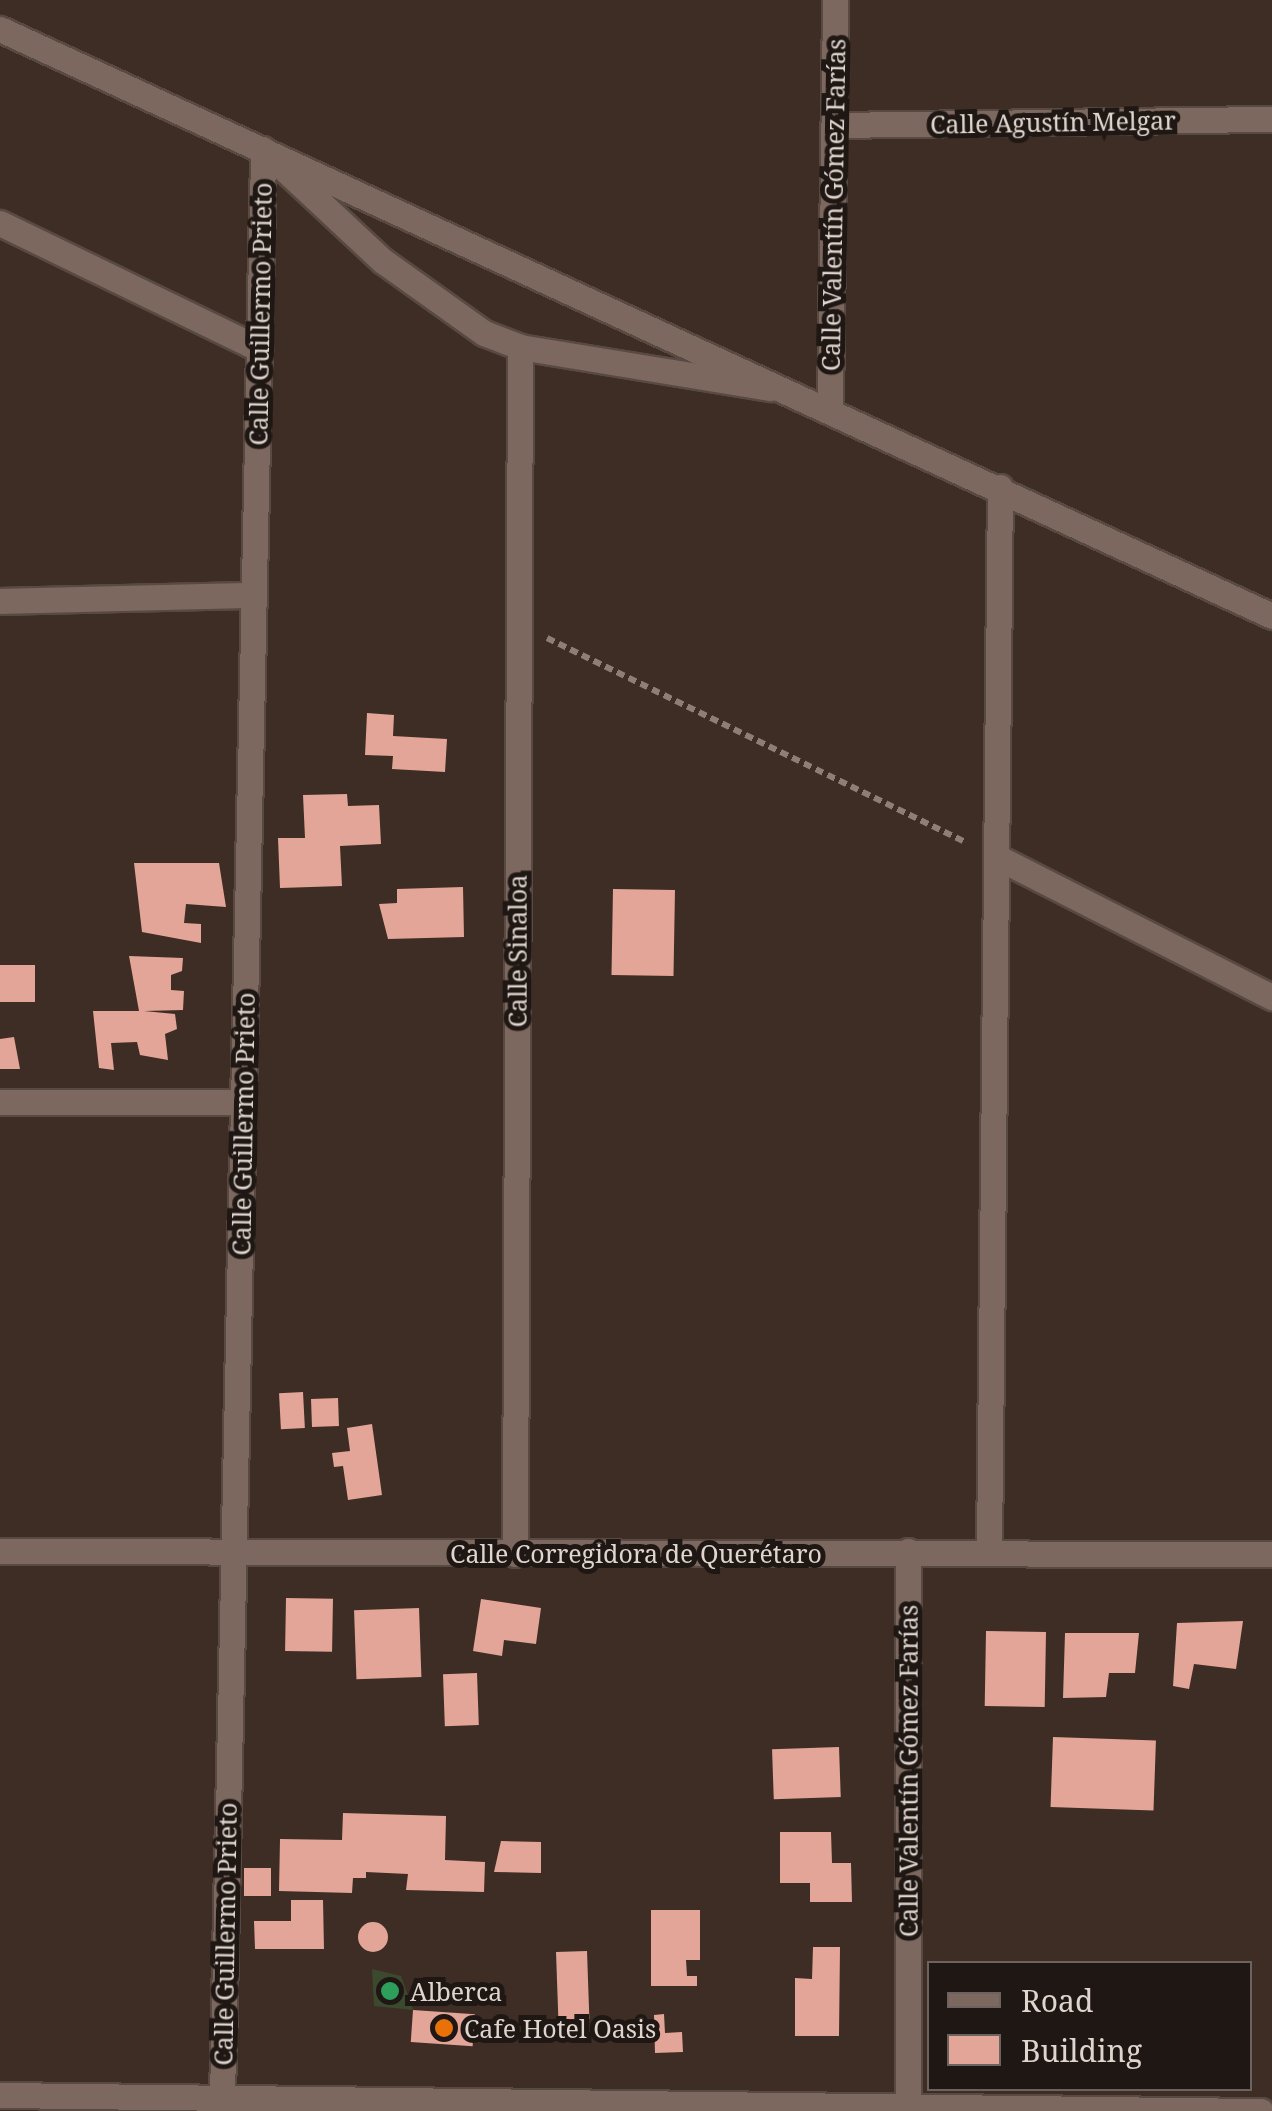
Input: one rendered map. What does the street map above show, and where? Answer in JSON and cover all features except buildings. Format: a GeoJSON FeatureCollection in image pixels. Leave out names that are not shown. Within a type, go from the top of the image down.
{"type":"FeatureCollection","features":[{"type":"Feature","properties":{"kind":"street","name":"Calle Valentín Gómez Farías"},"geometry":{"type":"LineString","coordinates":[[830,410],[836,0]]}},
{"type":"Feature","properties":{"kind":"street"},"geometry":{"type":"LineString","coordinates":[[0,29],[1272,616]]}},
{"type":"Feature","properties":{"kind":"street","name":"Calle Agustín Melgar"},"geometry":{"type":"LineString","coordinates":[[834,125],[1272,119]]}},
{"type":"Feature","properties":{"kind":"street"},"geometry":{"type":"LineString","coordinates":[[263,149],[383,261],[484,333],[520,347],[784,390]]}},
{"type":"Feature","properties":{"kind":"street","name":"Calle Guillermo Prieto"},"geometry":{"type":"LineString","coordinates":[[222,2098],[263,149]]}},
{"type":"Feature","properties":{"kind":"street"},"geometry":{"type":"LineString","coordinates":[[0,223],[259,349]]}},
{"type":"Feature","properties":{"kind":"street","name":"Calle Sinaloa"},"geometry":{"type":"LineString","coordinates":[[515,1554],[520,347]]}},
{"type":"Feature","properties":{"kind":"street"},"geometry":{"type":"LineString","coordinates":[[989,1552],[1000,488]]}},
{"type":"Feature","properties":{"kind":"street"},"geometry":{"type":"LineString","coordinates":[[0,601],[254,595]]}},
{"type":"Feature","properties":{"kind":"street"},"geometry":{"type":"LineString","coordinates":[[996,857],[1272,998]]}},
{"type":"Feature","properties":{"kind":"street"},"geometry":{"type":"LineString","coordinates":[[0,1102],[243,1102]]}},
{"type":"Feature","properties":{"kind":"street","name":"Calle Corregidora de Querétaro"},"geometry":{"type":"LineString","coordinates":[[0,1551],[1272,1554]]}},
{"type":"Feature","properties":{"kind":"street","name":"Calle Valentín Gómez Farías"},"geometry":{"type":"LineString","coordinates":[[908,1552],[908,2109]]}},
{"type":"Feature","properties":{"kind":"street"},"geometry":{"type":"LineString","coordinates":[[0,2095],[121,2104],[222,2098],[1261,2111]]}},
{"type":"Feature","properties":{"kind":"path"},"geometry":{"type":"LineString","coordinates":[[519,625],[996,857]]}},
{"type":"Feature","properties":{"kind":"green space","name":"Alberca"},"geometry":{"type":"Polygon","coordinates":[[[372,1969],[401,1976],[413,2010],[374,2006],[372,1969]]]}},
{"type":"Feature","properties":{"kind":"place","name":"Alberca"},"geometry":{"type":"Point","coordinates":[390,1991]}},
{"type":"Feature","properties":{"kind":"place","name":"Cafe Hotel Oasis"},"geometry":{"type":"Point","coordinates":[444,2028]}}]}
